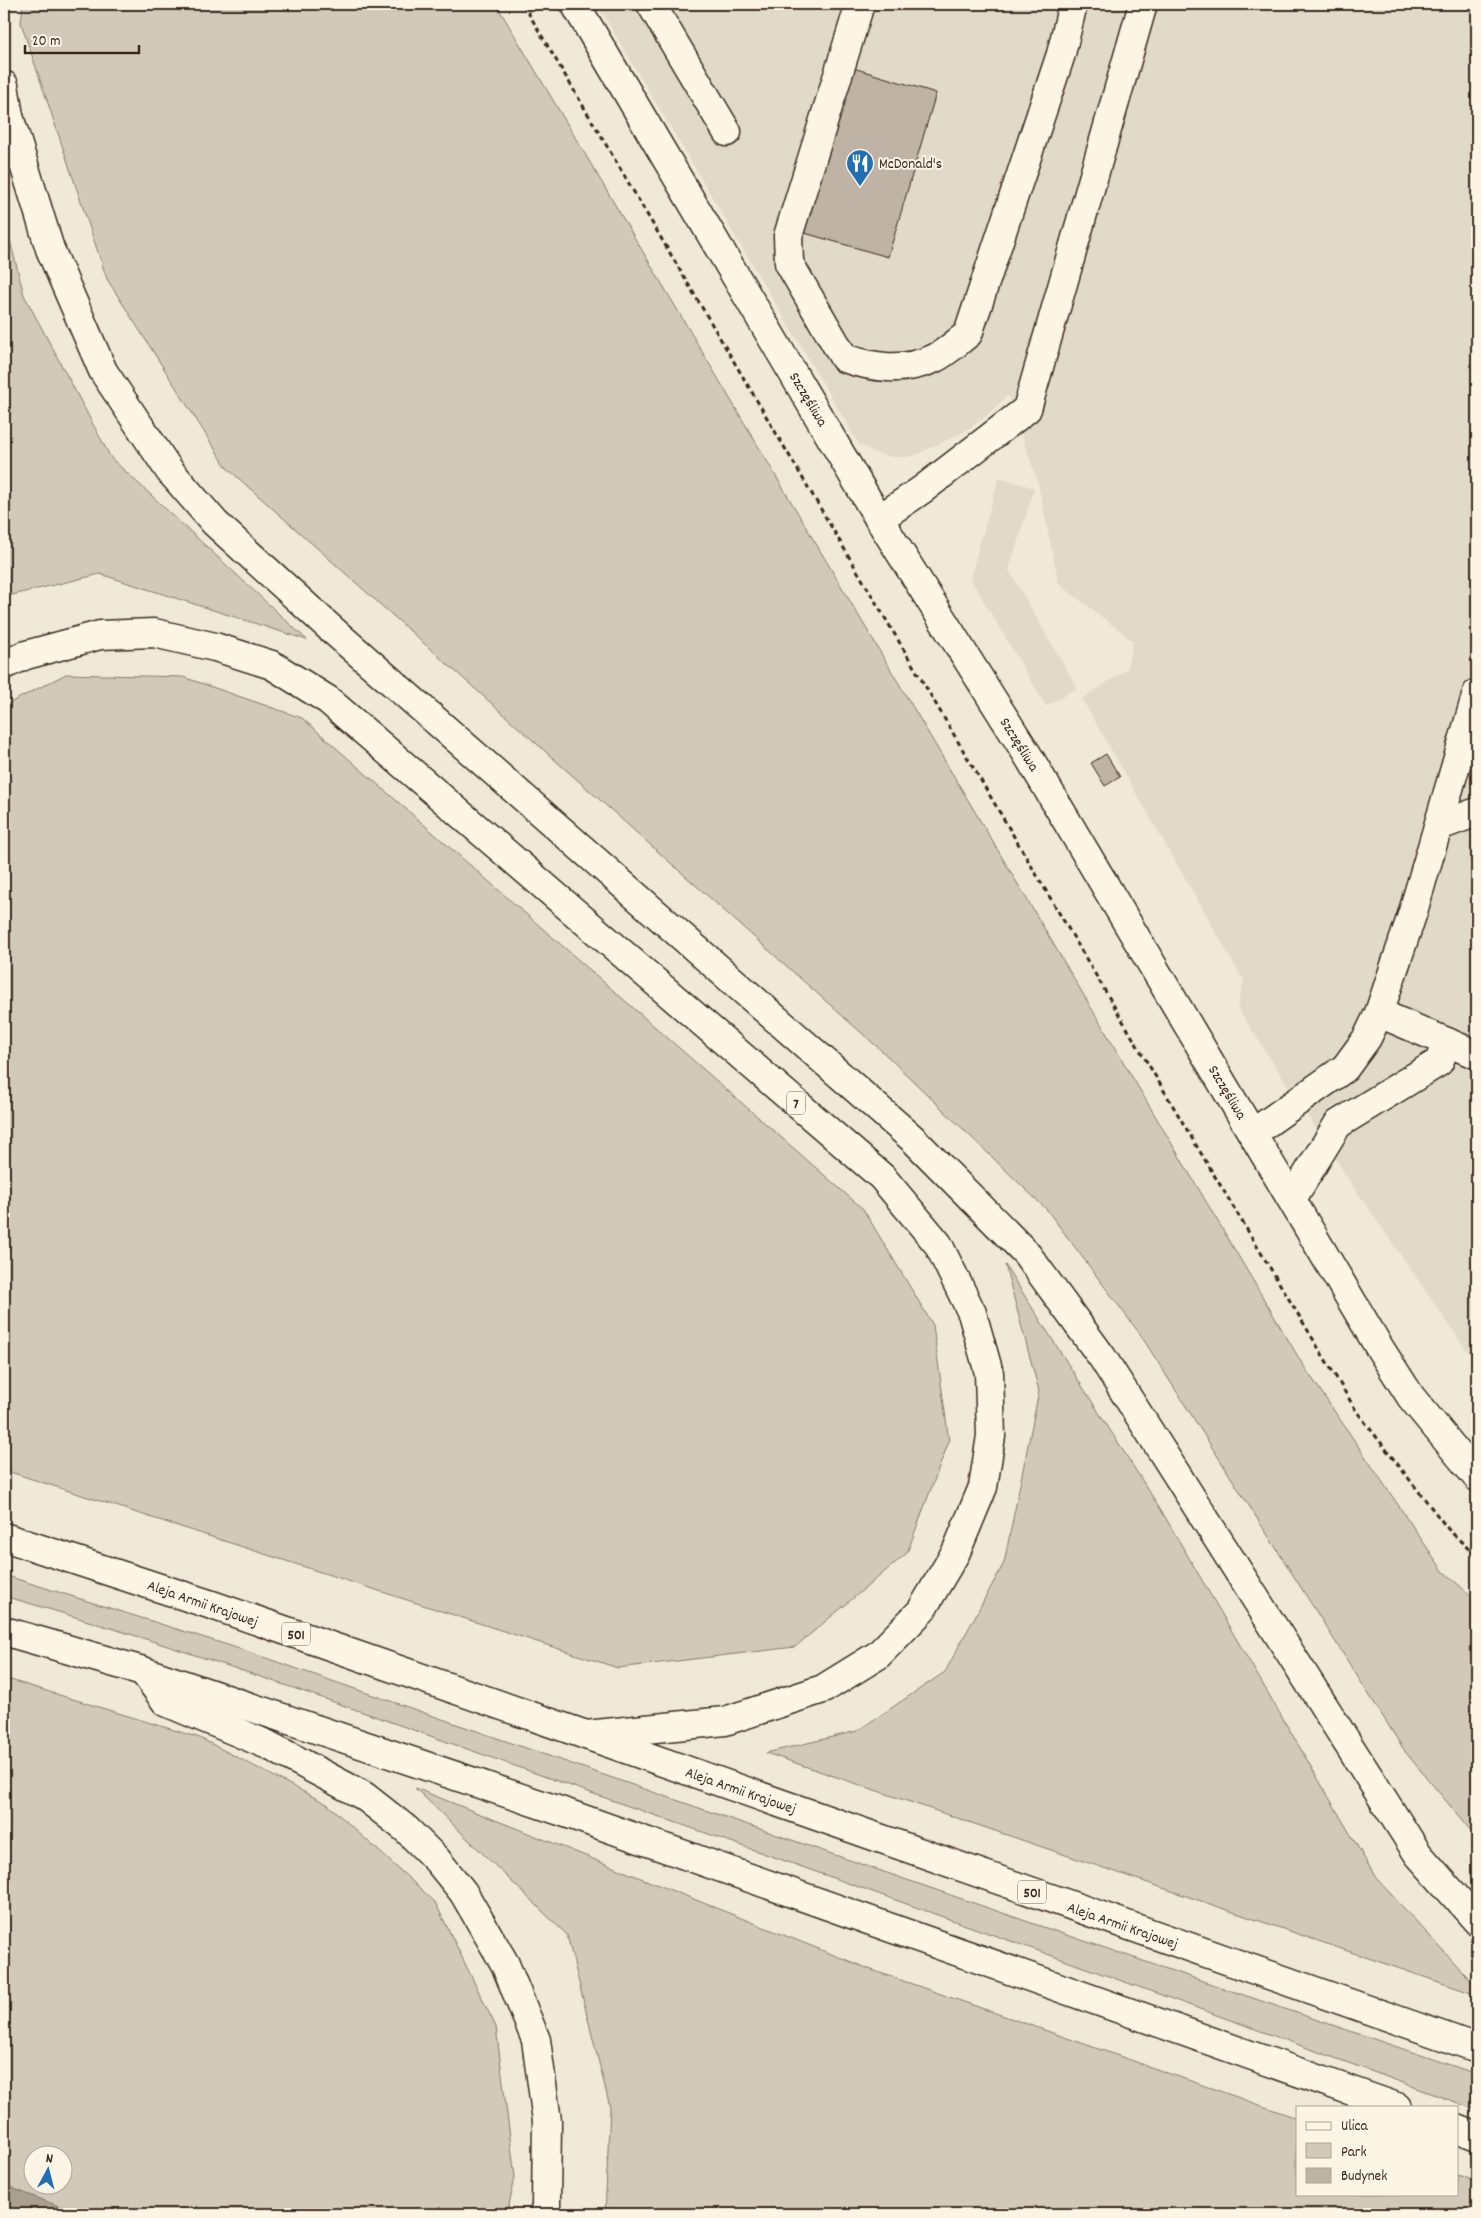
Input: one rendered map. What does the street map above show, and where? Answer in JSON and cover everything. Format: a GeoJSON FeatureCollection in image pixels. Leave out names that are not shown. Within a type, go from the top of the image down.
{"type":"FeatureCollection","features":[{"type":"Feature","properties":{"kind":"main road","name":"Szczęśliwa"},"geometry":{"type":"LineString","coordinates":[[575,4],[879,519],[1027,754],[1379,1347],[1411,1396],[1438,1432],[1477,1477]]}},
{"type":"Feature","properties":{"kind":"main road"},"geometry":{"type":"LineString","coordinates":[[651,4],[727,132]]}},
{"type":"Feature","properties":{"kind":"main road"},"geometry":{"type":"LineString","coordinates":[[860,4],[788,236],[789,263],[844,358],[870,366],[901,368],[933,359],[968,334],[980,304],[1061,54],[1073,4]]}},
{"type":"Feature","properties":{"kind":"main road"},"geometry":{"type":"LineString","coordinates":[[879,519],[1027,409],[1143,4]]}},
{"type":"Feature","properties":{"kind":"main road"},"geometry":{"type":"LineString","coordinates":[[4,85],[9,116],[50,249],[103,371],[169,470],[215,523],[329,627],[913,1139],[1026,1253],[1102,1357],[1418,1854],[1477,1921]]}},
{"type":"Feature","properties":{"kind":"main road","name":"7"},"geometry":{"type":"LineString","coordinates":[[4,665],[26,655],[100,635],[154,633],[215,647],[272,665],[328,700],[882,1178],[938,1244],[972,1313],[989,1373],[991,1436],[983,1486],[956,1552],[921,1611],[878,1654],[823,1689],[725,1721],[586,1735]]}},
{"type":"Feature","properties":{"kind":"main road"},"geometry":{"type":"LineString","coordinates":[[1253,1133],[1345,1068],[1367,1038],[1378,1013],[1412,914],[1477,693]]}},
{"type":"Feature","properties":{"kind":"main road"},"geometry":{"type":"LineString","coordinates":[[1439,826],[1477,812]]}},
{"type":"Feature","properties":{"kind":"main road"},"geometry":{"type":"LineString","coordinates":[[1378,1013],[1477,1055]]}},
{"type":"Feature","properties":{"kind":"main road"},"geometry":{"type":"LineString","coordinates":[[1292,1199],[1338,1124],[1439,1062],[1448,1042]]}},
{"type":"Feature","properties":{"kind":"main road","name":"Aleja Armii Krajowej"},"geometry":{"type":"LineString","coordinates":[[4,1537],[212,1605],[1477,2048]]}},
{"type":"Feature","properties":{"kind":"main road"},"geometry":{"type":"LineString","coordinates":[[4,1631],[143,1671],[584,1820],[1394,2106]]}},
{"type":"Feature","properties":{"kind":"main road"},"geometry":{"type":"LineString","coordinates":[[143,1671],[166,1702],[268,1745],[364,1796],[406,1829],[438,1860],[463,1892],[505,1964],[536,2040],[547,2121],[546,2206],[544,2214]]}},
{"type":"Feature","properties":{"kind":"main road"},"geometry":{"type":"LineString","coordinates":[[1458,2129],[1477,2136]]}},
{"type":"Feature","properties":{"kind":"path"},"geometry":{"type":"LineString","coordinates":[[523,4],[1193,1140],[1357,1412],[1448,1529],[1477,1557]]}},
{"type":"Feature","properties":{"kind":"shaded area"},"geometry":{"type":"Polygon","coordinates":[[[597,4],[1477,4],[1477,1365],[1355,1189],[1237,1007],[1244,981],[1082,699],[1127,669],[1133,641],[1059,584],[1038,483],[1008,395],[984,418],[963,432],[920,453],[907,457],[892,457],[875,453],[859,444],[597,4]]]}},
{"type":"Feature","properties":{"kind":"shaded area"},"geometry":{"type":"Polygon","coordinates":[[[999,477],[1034,488],[1009,570],[1077,688],[1046,706],[970,578],[999,477]]]}},
{"type":"Feature","properties":{"kind":"shaded area"},"geometry":{"type":"Polygon","coordinates":[[[4,2185],[22,2192],[22,2196],[32,2196],[79,2214],[4,2214],[4,2185]]]}},
{"type":"Feature","properties":{"kind":"green space"},"geometry":{"type":"Polygon","coordinates":[[[23,4],[496,4],[1303,1365],[1443,1571],[1477,1601],[1477,1838],[1406,1753],[1140,1334],[1047,1210],[883,1052],[227,468],[107,279],[21,23],[23,4]]]}},
{"type":"Feature","properties":{"kind":"green space"},"geometry":{"type":"Polygon","coordinates":[[[4,217],[24,295],[111,458],[307,640],[100,574],[4,597],[4,217]]]}},
{"type":"Feature","properties":{"kind":"green space"},"geometry":{"type":"Polygon","coordinates":[[[66,674],[183,677],[302,718],[863,1209],[933,1325],[949,1441],[907,1553],[795,1647],[618,1668],[4,1470],[4,706],[66,674]]]}},
{"type":"Feature","properties":{"kind":"green space"},"geometry":{"type":"Polygon","coordinates":[[[1005,1265],[1161,1510],[1376,1878],[1477,1987],[1477,1995],[766,1753],[857,1731],[945,1672],[1004,1563],[1039,1391],[1005,1265]]]}},
{"type":"Feature","properties":{"kind":"green space"},"geometry":{"type":"Polygon","coordinates":[[[4,1575],[234,1647],[1043,1927],[1477,2074],[1477,2110],[1035,1950],[372,1715],[152,1641],[4,1596],[4,1575]]]}},
{"type":"Feature","properties":{"kind":"green space"},"geometry":{"type":"Polygon","coordinates":[[[4,1678],[200,1738],[327,1804],[435,1902],[496,2027],[515,2177],[507,2214],[4,2214],[4,1678]]]}},
{"type":"Feature","properties":{"kind":"green space"},"geometry":{"type":"Polygon","coordinates":[[[415,1788],[869,1969],[1296,2118],[1296,2196],[1458,2196],[1458,2174],[1477,2181],[1477,2214],[605,2214],[610,2107],[567,1935],[415,1788]]]}},
{"type":"Feature","properties":{"kind":"building"},"geometry":{"type":"Polygon","coordinates":[[[850,67],[936,93],[888,257],[801,232],[850,67]]]}},
{"type":"Feature","properties":{"kind":"building"},"geometry":{"type":"Polygon","coordinates":[[[1106,754],[1120,777],[1105,786],[1091,763],[1106,754]]]}},
{"type":"Feature","properties":{"kind":"place","name":"McDonald's"},"geometry":{"type":"Point","coordinates":[860,187]}}]}
